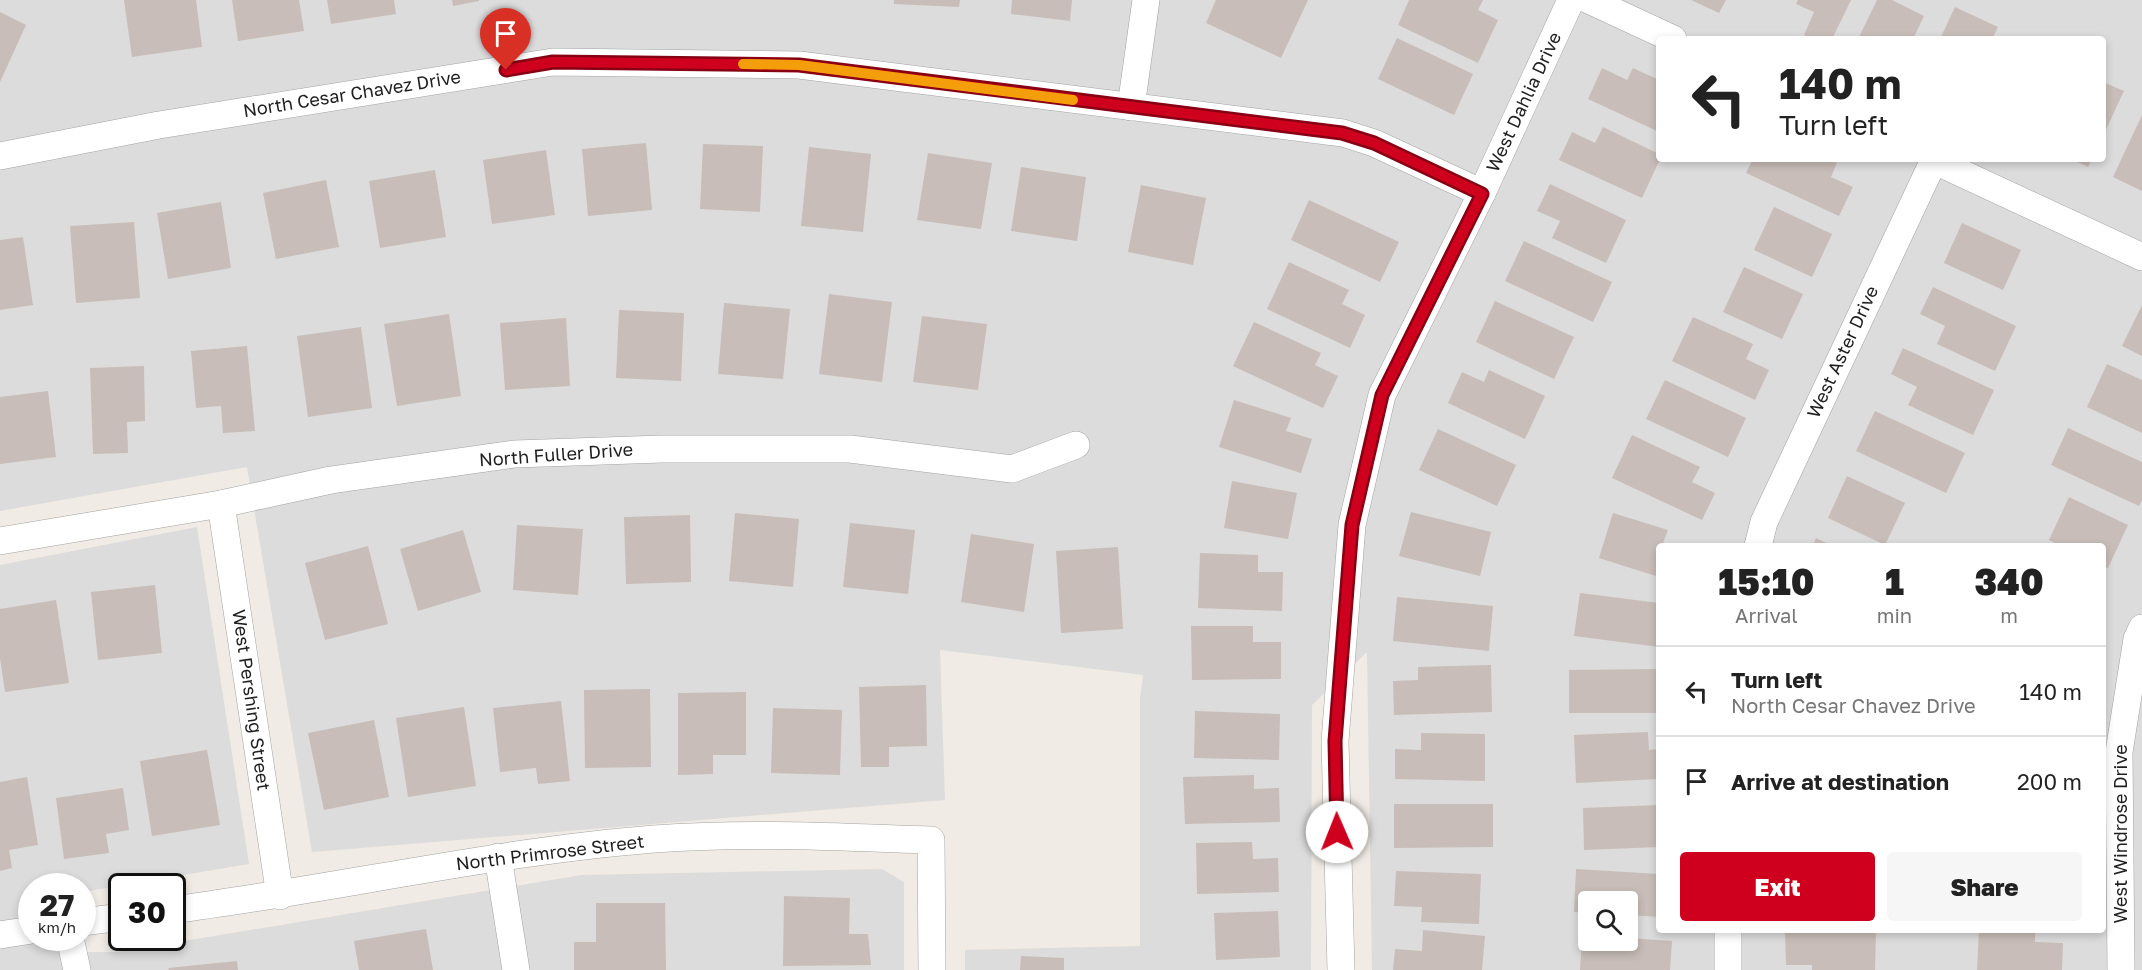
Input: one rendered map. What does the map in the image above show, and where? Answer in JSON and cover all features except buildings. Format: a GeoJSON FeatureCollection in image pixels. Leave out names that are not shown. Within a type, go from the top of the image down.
{"type":"FeatureCollection","features":[{"type":"Feature","properties":{"kind":"street"},"geometry":{"type":"LineString","coordinates":[[1131,107],[1146,0]]}},
{"type":"Feature","properties":{"kind":"street","name":"West Dahlia Drive"},"geometry":{"type":"LineString","coordinates":[[1341,970],[1335,741],[1352,525],[1382,395],[1482,194],[1571,0]]}},
{"type":"Feature","properties":{"kind":"street"},"geometry":{"type":"LineString","coordinates":[[1589,0],[1667,36]]}},
{"type":"Feature","properties":{"kind":"street","name":"North Cesar Chavez Drive"},"geometry":{"type":"LineString","coordinates":[[0,156],[159,125],[553,62],[799,65],[1342,133],[1374,143],[1482,194]]}},
{"type":"Feature","properties":{"kind":"street","name":"West Aster Drive"},"geometry":{"type":"LineString","coordinates":[[1759,543],[1764,522],[1931,162]]}},
{"type":"Feature","properties":{"kind":"street"},"geometry":{"type":"LineString","coordinates":[[1936,162],[2142,257]]}},
{"type":"Feature","properties":{"kind":"street","name":"North Fuller Drive"},"geometry":{"type":"LineString","coordinates":[[0,541],[221,504],[331,480],[515,454],[662,449],[850,449],[1012,469],[1076,445]]}},
{"type":"Feature","properties":{"kind":"street","name":"West Pershing Street"},"geometry":{"type":"LineString","coordinates":[[221,504],[280,896]]}},
{"type":"Feature","properties":{"kind":"street","name":"West Windrose Drive"},"geometry":{"type":"LineString","coordinates":[[2121,970],[2119,752],[2137,639],[2142,628]]}},
{"type":"Feature","properties":{"kind":"street","name":"North Primrose Street"},"geometry":{"type":"LineString","coordinates":[[186,908],[280,896],[498,857],[643,840],[737,835],[932,840],[932,970]]}},
{"type":"Feature","properties":{"kind":"street"},"geometry":{"type":"LineString","coordinates":[[498,857],[516,970]]}},
{"type":"Feature","properties":{"kind":"street"},"geometry":{"type":"LineString","coordinates":[[0,935],[18,932]]}},
{"type":"Feature","properties":{"kind":"street"},"geometry":{"type":"LineString","coordinates":[[1728,933],[1728,970]]}},
{"type":"Feature","properties":{"kind":"street"},"geometry":{"type":"LineString","coordinates":[[73,951],[77,970]]}},
{"type":"Feature","properties":{"kind":"shaded area"},"geometry":{"type":"Polygon","coordinates":[[[0,0],[2142,0],[2142,970],[1372,970],[1367,652],[1312,705],[1311,970],[965,970],[965,950],[1140,946],[1140,698],[1143,675],[940,650],[945,800],[312,852],[247,467],[0,511],[0,0]]]}},
{"type":"Feature","properties":{"kind":"shaded area"},"geometry":{"type":"Polygon","coordinates":[[[197,527],[249,864],[186,875],[108,873],[108,888],[96,890],[96,873],[18,873],[18,951],[186,951],[186,941],[581,875],[882,869],[904,882],[904,970],[0,970],[0,565],[197,527]]]}},
{"type":"Feature","properties":{"kind":"slow traffic"},"geometry":{"type":"LineString","coordinates":[[743,64],[799,65],[1073,100]]}},
{"type":"Feature","properties":{"kind":"route"},"geometry":{"type":"LineString","coordinates":[[506,70],[553,62],[799,65],[1342,133],[1374,143],[1482,194],[1382,395],[1352,525],[1335,741],[1337,832]]}}]}
